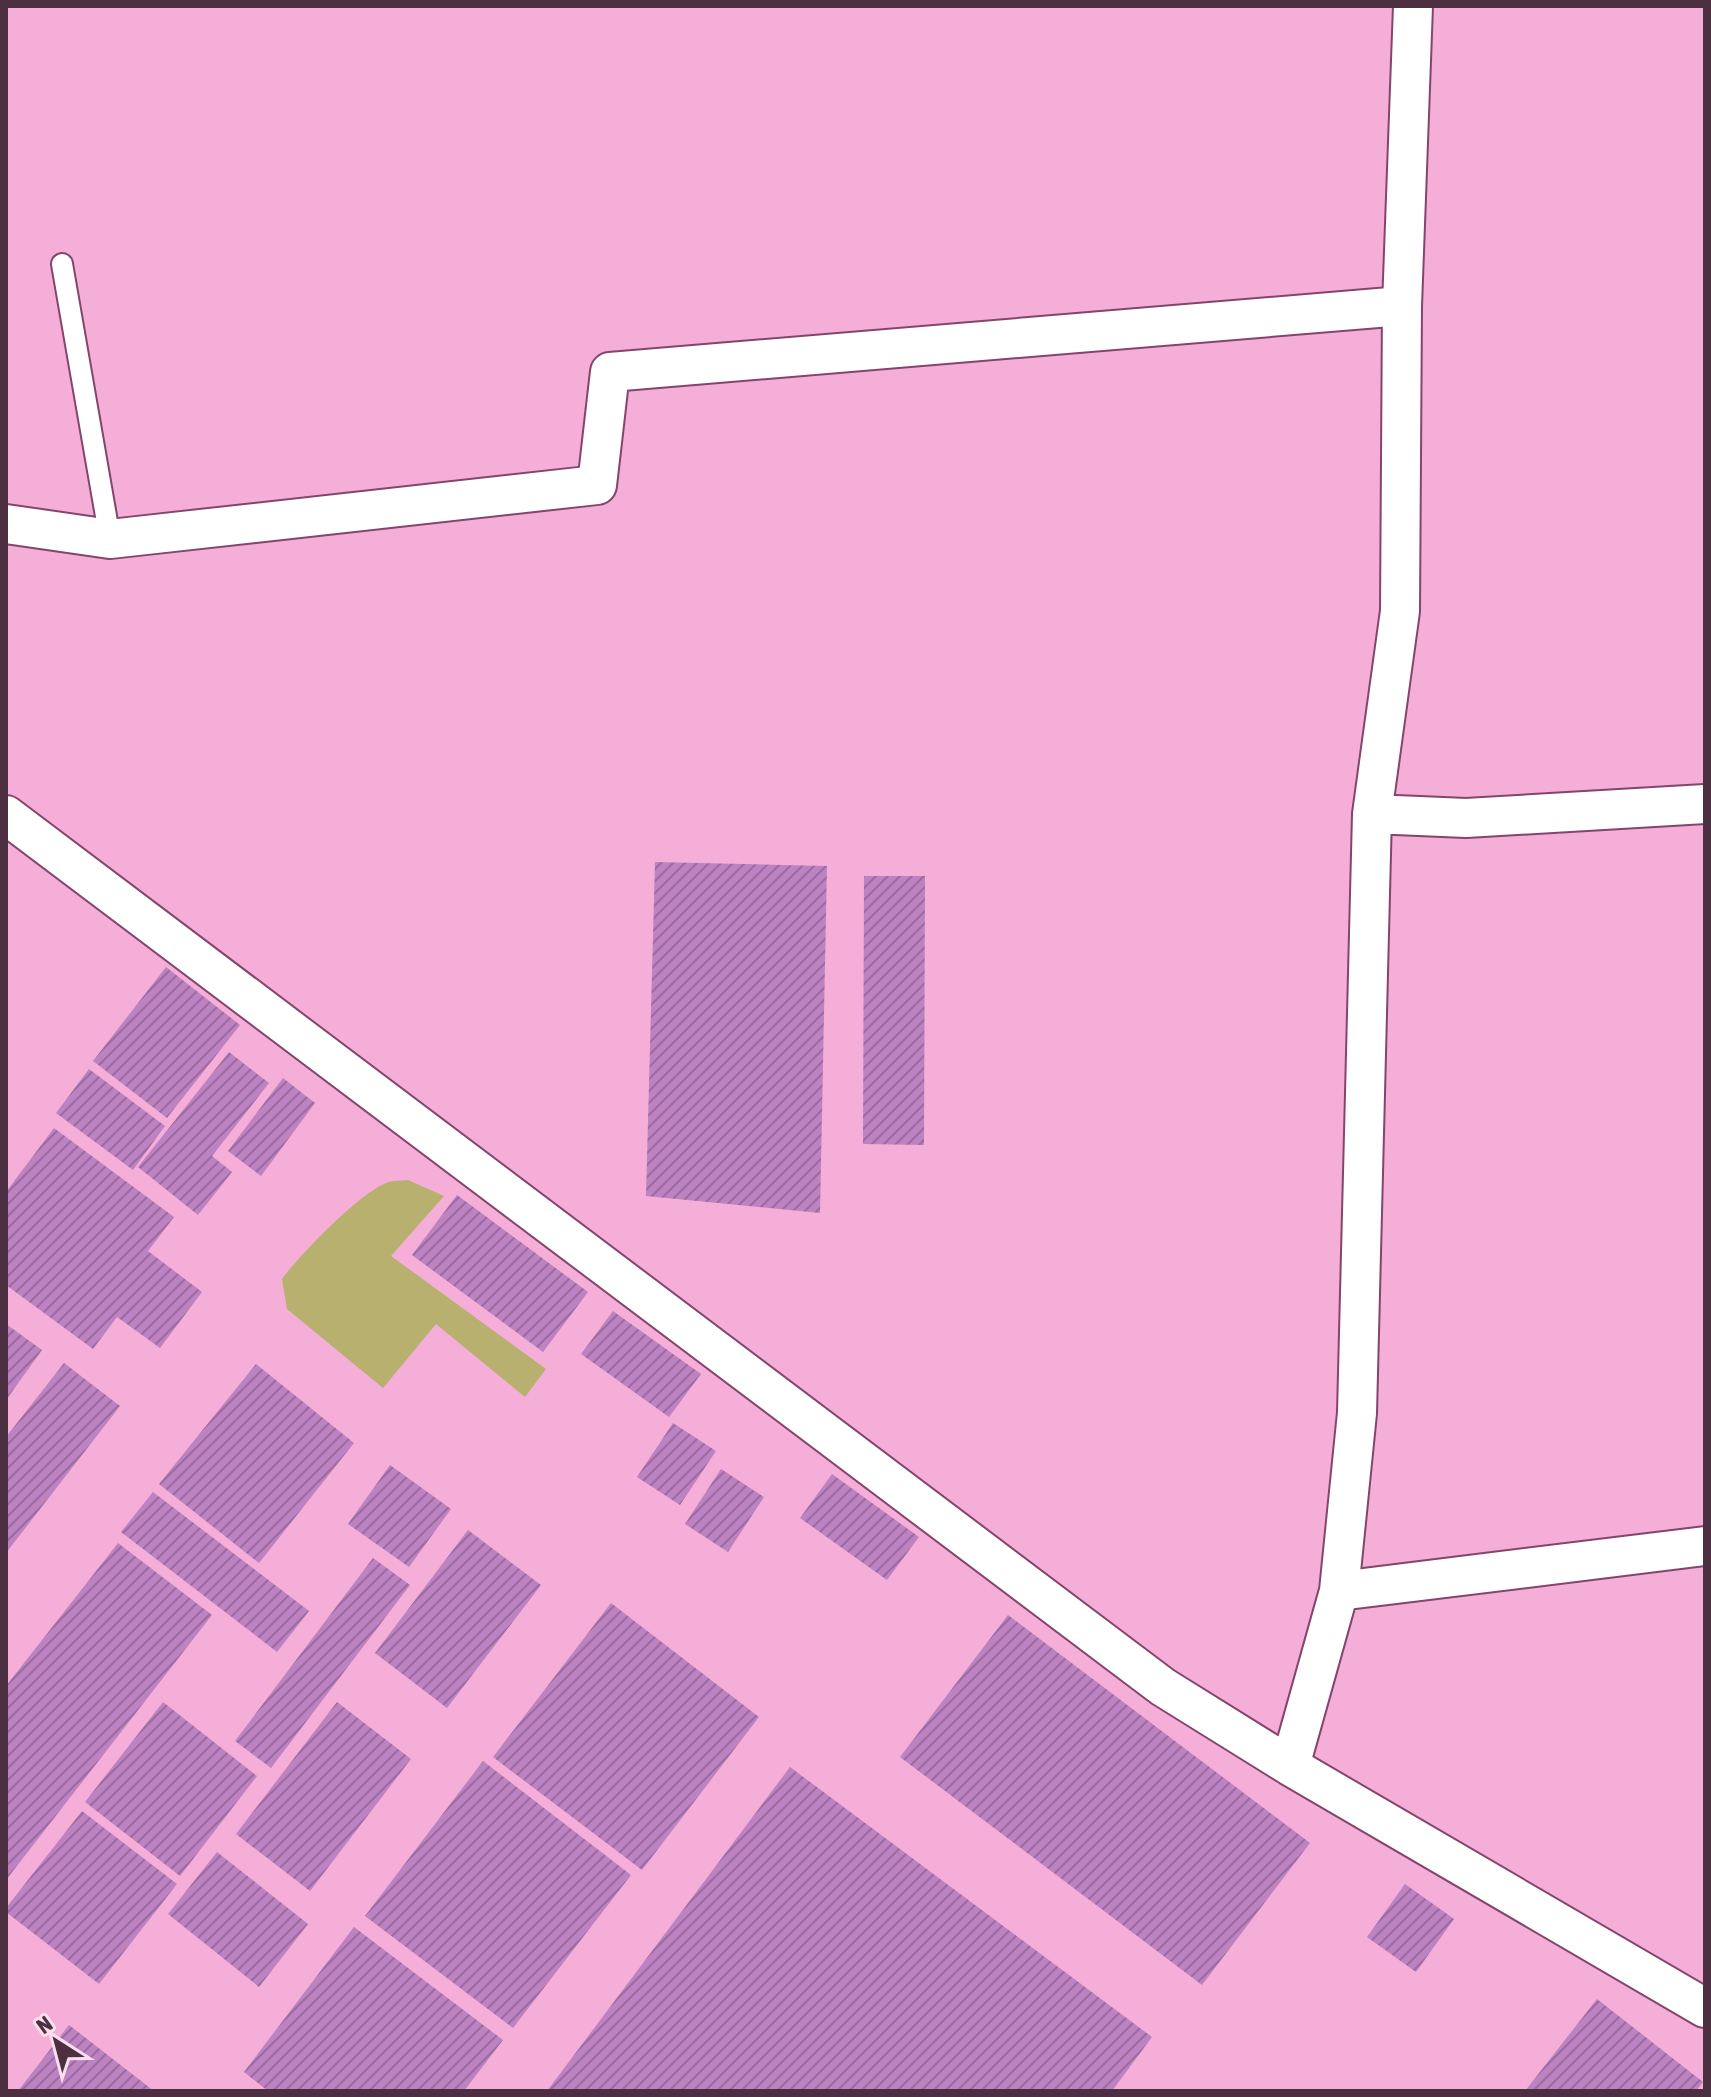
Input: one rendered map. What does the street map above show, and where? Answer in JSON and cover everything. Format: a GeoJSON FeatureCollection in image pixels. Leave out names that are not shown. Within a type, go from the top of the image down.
{"type":"FeatureCollection","features":[{"type":"Feature","properties":{"kind":"street"},"geometry":{"type":"LineString","coordinates":[[1290,1766],[1339,1591],[1357,1413],[1372,814],[1400,611],[1402,306],[1413,6]]}},
{"type":"Feature","properties":{"kind":"street"},"geometry":{"type":"LineString","coordinates":[[6,524],[110,539],[597,485],[610,372],[1402,306]]}},
{"type":"Feature","properties":{"kind":"street"},"geometry":{"type":"LineString","coordinates":[[1372,814],[1466,818],[1705,804]]}},
{"type":"Feature","properties":{"kind":"street"},"geometry":{"type":"LineString","coordinates":[[6,815],[1163,1687],[1290,1766],[1705,2008]]}},
{"type":"Feature","properties":{"kind":"street"},"geometry":{"type":"LineString","coordinates":[[1339,1591],[1705,1546]]}},
{"type":"Feature","properties":{"kind":"lane"},"geometry":{"type":"LineString","coordinates":[[62,264],[110,539]]}},
{"type":"Feature","properties":{"kind":"shaded area"},"geometry":{"type":"Polygon","coordinates":[[[408,1180],[444,1196],[391,1256],[546,1369],[525,1397],[436,1324],[383,1388],[287,1309],[282,1279],[332,1224],[377,1187],[408,1180]]]}},
{"type":"Feature","properties":{"kind":"building"},"geometry":{"type":"Polygon","coordinates":[[[655,862],[827,866],[820,1213],[646,1196],[655,862]]]}},
{"type":"Feature","properties":{"kind":"building"},"geometry":{"type":"Polygon","coordinates":[[[864,876],[925,876],[924,1145],[863,1144],[864,876]]]}},
{"type":"Feature","properties":{"kind":"building"},"geometry":{"type":"Polygon","coordinates":[[[166,967],[240,1025],[167,1118],[93,1061],[166,967]]]}},
{"type":"Feature","properties":{"kind":"building"},"geometry":{"type":"Polygon","coordinates":[[[229,1052],[269,1083],[212,1156],[232,1172],[198,1215],[138,1167],[229,1052]]]}},
{"type":"Feature","properties":{"kind":"building"},"geometry":{"type":"Polygon","coordinates":[[[89,1069],[165,1126],[133,1170],[56,1113],[89,1069]]]}},
{"type":"Feature","properties":{"kind":"building"},"geometry":{"type":"Polygon","coordinates":[[[283,1078],[315,1103],[261,1176],[228,1151],[283,1078]]]}},
{"type":"Feature","properties":{"kind":"building"},"geometry":{"type":"Polygon","coordinates":[[[54,1128],[174,1217],[148,1251],[202,1292],[160,1348],[117,1317],[93,1349],[6,1285],[6,1192],[54,1128]]]}},
{"type":"Feature","properties":{"kind":"building"},"geometry":{"type":"Polygon","coordinates":[[[457,1195],[588,1292],[543,1352],[412,1255],[457,1195]]]}},
{"type":"Feature","properties":{"kind":"building"},"geometry":{"type":"Polygon","coordinates":[[[613,1311],[701,1374],[669,1417],[581,1354],[613,1311]]]}},
{"type":"Feature","properties":{"kind":"building"},"geometry":{"type":"Polygon","coordinates":[[[6,1324],[42,1350],[6,1400],[6,1324]]]}},
{"type":"Feature","properties":{"kind":"building"},"geometry":{"type":"Polygon","coordinates":[[[64,1363],[120,1406],[6,1553],[6,1437],[64,1363]]]}},
{"type":"Feature","properties":{"kind":"building"},"geometry":{"type":"Polygon","coordinates":[[[256,1364],[354,1443],[259,1563],[159,1484],[256,1364]]]}},
{"type":"Feature","properties":{"kind":"building"},"geometry":{"type":"Polygon","coordinates":[[[673,1423],[716,1451],[680,1505],[637,1477],[673,1423]]]}},
{"type":"Feature","properties":{"kind":"building"},"geometry":{"type":"Polygon","coordinates":[[[390,1465],[451,1509],[409,1567],[348,1524],[390,1465]]]}},
{"type":"Feature","properties":{"kind":"building"},"geometry":{"type":"Polygon","coordinates":[[[721,1469],[764,1497],[728,1552],[685,1524],[721,1469]]]}},
{"type":"Feature","properties":{"kind":"building"},"geometry":{"type":"Polygon","coordinates":[[[832,1474],[919,1537],[887,1580],[800,1518],[832,1474]]]}},
{"type":"Feature","properties":{"kind":"building"},"geometry":{"type":"Polygon","coordinates":[[[153,1492],[309,1611],[277,1652],[121,1532],[153,1492]]]}},
{"type":"Feature","properties":{"kind":"building"},"geometry":{"type":"Polygon","coordinates":[[[468,1530],[541,1585],[447,1708],[375,1653],[468,1530]]]}},
{"type":"Feature","properties":{"kind":"building"},"geometry":{"type":"Polygon","coordinates":[[[118,1543],[212,1615],[6,1880],[6,1686],[118,1543]]]}},
{"type":"Feature","properties":{"kind":"building"},"geometry":{"type":"Polygon","coordinates":[[[373,1558],[410,1585],[271,1768],[235,1741],[373,1558]]]}},
{"type":"Feature","properties":{"kind":"building"},"geometry":{"type":"Polygon","coordinates":[[[611,1603],[759,1717],[642,1870],[493,1757],[611,1603]]]}},
{"type":"Feature","properties":{"kind":"building"},"geometry":{"type":"Polygon","coordinates":[[[1008,1615],[1310,1843],[1202,1985],[900,1757],[1008,1615]]]}},
{"type":"Feature","properties":{"kind":"building"},"geometry":{"type":"Polygon","coordinates":[[[163,1702],[257,1776],[180,1876],[85,1802],[163,1702]]]}},
{"type":"Feature","properties":{"kind":"building"},"geometry":{"type":"Polygon","coordinates":[[[337,1702],[411,1759],[310,1891],[236,1834],[337,1702]]]}},
{"type":"Feature","properties":{"kind":"building"},"geometry":{"type":"Polygon","coordinates":[[[483,1761],[631,1875],[513,2028],[365,1916],[483,1761]]]}},
{"type":"Feature","properties":{"kind":"building"},"geometry":{"type":"Polygon","coordinates":[[[790,1767],[1152,2037],[1112,2091],[547,2091],[790,1767]]]}},
{"type":"Feature","properties":{"kind":"building"},"geometry":{"type":"Polygon","coordinates":[[[82,1811],[177,1884],[99,1984],[6,1912],[6,1908],[82,1811]]]}},
{"type":"Feature","properties":{"kind":"building"},"geometry":{"type":"Polygon","coordinates":[[[217,1852],[308,1924],[259,1987],[168,1914],[217,1852]]]}},
{"type":"Feature","properties":{"kind":"building"},"geometry":{"type":"Polygon","coordinates":[[[1405,1884],[1454,1919],[1416,1972],[1367,1937],[1405,1884]]]}},
{"type":"Feature","properties":{"kind":"building"},"geometry":{"type":"Polygon","coordinates":[[[354,1927],[503,2040],[464,2091],[268,2091],[244,2072],[354,1927]]]}},
{"type":"Feature","properties":{"kind":"building"},"geometry":{"type":"Polygon","coordinates":[[[1597,1999],[1703,2082],[1696,2091],[1525,2091],[1597,1999]]]}},
{"type":"Feature","properties":{"kind":"building"},"geometry":{"type":"Polygon","coordinates":[[[69,2025],[154,2091],[18,2091],[69,2025]]]}}]}
